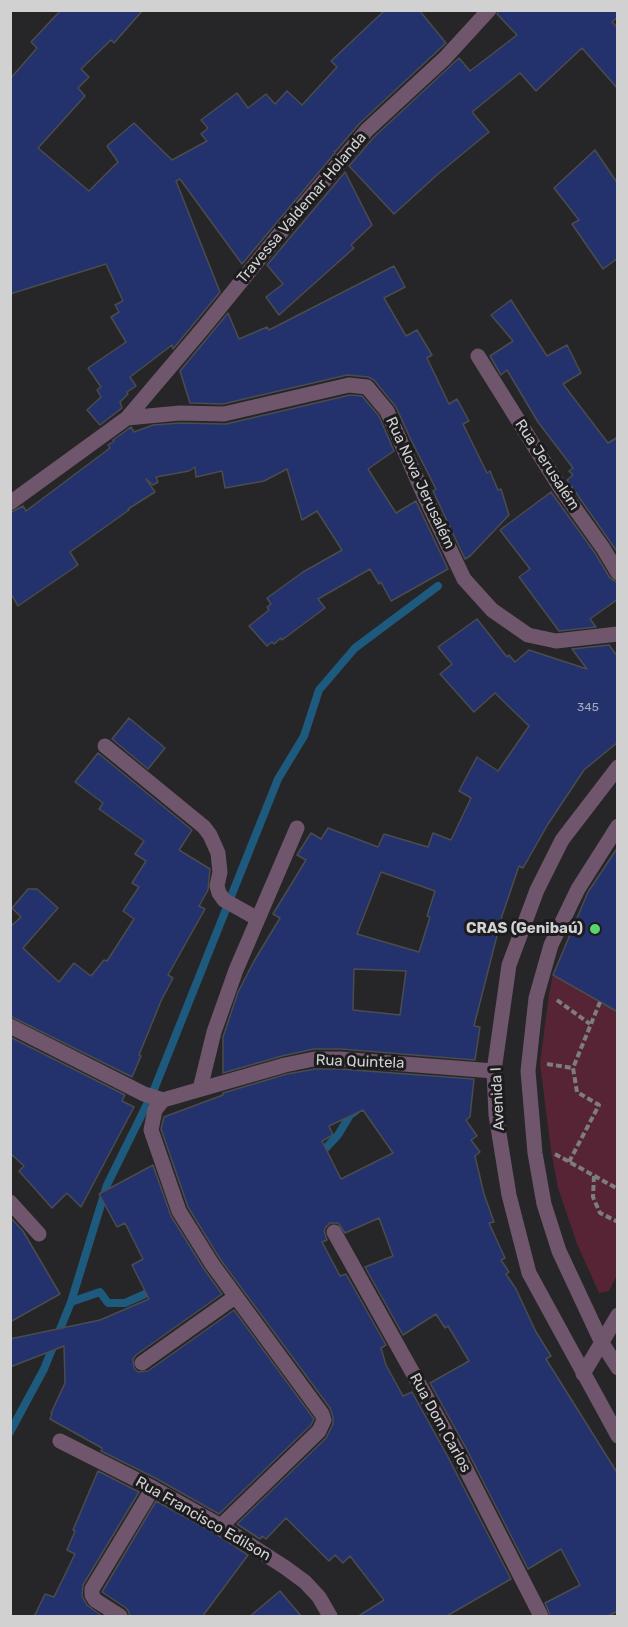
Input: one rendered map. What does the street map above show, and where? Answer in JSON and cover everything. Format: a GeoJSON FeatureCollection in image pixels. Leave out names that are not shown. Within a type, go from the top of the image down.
{"type":"FeatureCollection","features":[{"type":"Feature","properties":{"kind":"street","name":"Travessa Valdemar Holanda"},"geometry":{"type":"LineString","coordinates":[[127,418],[367,130],[445,58],[489,10]]}},
{"type":"Feature","properties":{"kind":"street","name":"Rua Jerusalém"},"geometry":{"type":"LineString","coordinates":[[478,356],[561,489],[618,573]]}},
{"type":"Feature","properties":{"kind":"street","name":"Rua Nova Jerusalém"},"geometry":{"type":"LineString","coordinates":[[127,418],[180,413],[224,414],[349,385],[367,387],[387,411],[464,579],[492,610],[528,635],[556,641],[618,634]]}},
{"type":"Feature","properties":{"kind":"street"},"geometry":{"type":"LineString","coordinates":[[10,503],[127,418]]}},
{"type":"Feature","properties":{"kind":"street"},"geometry":{"type":"LineString","coordinates":[[105,746],[204,827],[218,853],[220,872],[217,886],[219,893],[224,900],[258,919]]}},
{"type":"Feature","properties":{"kind":"street","name":"Avenida I"},"geometry":{"type":"LineString","coordinates":[[618,767],[562,840],[537,890],[509,965],[494,1071],[498,1127],[510,1195],[529,1273],[618,1436]]}},
{"type":"Feature","properties":{"kind":"street"},"geometry":{"type":"LineString","coordinates":[[618,826],[578,889],[551,945],[537,998],[528,1071],[535,1153],[544,1204],[559,1251],[602,1342],[618,1368]]}},
{"type":"Feature","properties":{"kind":"street"},"geometry":{"type":"LineString","coordinates":[[200,1089],[214,1032],[236,970],[297,828]]}},
{"type":"Feature","properties":{"kind":"street"},"geometry":{"type":"LineString","coordinates":[[10,1026],[155,1098],[155,1110],[150,1130],[179,1211],[235,1297],[322,1414],[324,1420],[319,1431],[221,1526]]}},
{"type":"Feature","properties":{"kind":"street","name":"Rua Quintela"},"geometry":{"type":"LineString","coordinates":[[155,1098],[200,1089],[314,1059],[494,1071]]}},
{"type":"Feature","properties":{"kind":"street"},"geometry":{"type":"LineString","coordinates":[[10,1202],[39,1234]]}},
{"type":"Feature","properties":{"kind":"street","name":"Rua Dom Carlos"},"geometry":{"type":"LineString","coordinates":[[334,1232],[457,1452],[541,1617]]}},
{"type":"Feature","properties":{"kind":"street"},"geometry":{"type":"LineString","coordinates":[[142,1363],[235,1297]]}},
{"type":"Feature","properties":{"kind":"street"},"geometry":{"type":"LineString","coordinates":[[583,1374],[618,1315]]}},
{"type":"Feature","properties":{"kind":"street","name":"Rua Francisco Edilson"},"geometry":{"type":"LineString","coordinates":[[60,1441],[153,1488],[221,1526],[286,1568],[306,1582],[319,1597],[330,1617]]}},
{"type":"Feature","properties":{"kind":"street"},"geometry":{"type":"LineString","coordinates":[[120,1617],[95,1600],[92,1589],[153,1488]]}},
{"type":"Feature","properties":{"kind":"path"},"geometry":{"type":"LineString","coordinates":[[549,994],[590,1024]]}},
{"type":"Feature","properties":{"kind":"path"},"geometry":{"type":"LineString","coordinates":[[569,1162],[599,1105],[577,1092],[573,1068],[600,1002]]}},
{"type":"Feature","properties":{"kind":"path"},"geometry":{"type":"LineString","coordinates":[[540,1063],[573,1068]]}},
{"type":"Feature","properties":{"kind":"path"},"geometry":{"type":"LineString","coordinates":[[550,1151],[618,1189]]}},
{"type":"Feature","properties":{"kind":"path"},"geometry":{"type":"LineString","coordinates":[[594,1176],[592,1197],[600,1213],[618,1222]]}},
{"type":"Feature","properties":{"kind":"shaded area"},"geometry":{"type":"Polygon","coordinates":[[[553,975],[617,1012],[617,1275],[609,1291],[599,1293],[577,1244],[558,1188],[551,1151],[540,1063],[553,975]]]}},
{"type":"Feature","properties":{"kind":"building"},"geometry":{"type":"Polygon","coordinates":[[[61,10],[143,10],[114,43],[111,40],[81,69],[89,77],[78,88],[85,96],[38,148],[89,191],[118,162],[107,146],[134,123],[172,160],[207,141],[201,134],[208,128],[201,120],[237,93],[248,108],[266,94],[275,104],[287,91],[302,105],[337,67],[331,61],[385,10],[419,10],[446,43],[360,123],[334,151],[335,153],[242,264],[180,179],[176,181],[220,292],[173,349],[172,345],[130,377],[136,386],[127,392],[128,394],[120,402],[122,408],[100,425],[87,410],[101,397],[97,390],[101,387],[88,368],[126,342],[111,317],[119,312],[115,305],[123,301],[106,264],[10,294],[10,79],[37,48],[31,42],[61,10]]]}},
{"type":"Feature","properties":{"kind":"building"},"geometry":{"type":"Polygon","coordinates":[[[499,10],[618,10],[618,17],[612,22],[618,28],[618,89],[582,48],[536,91],[520,73],[472,112],[489,132],[394,214],[349,166],[374,137],[459,58],[470,71],[517,35],[497,14],[499,10]]]}},
{"type":"Feature","properties":{"kind":"building"},"geometry":{"type":"Polygon","coordinates":[[[595,150],[618,184],[618,258],[603,269],[572,224],[579,220],[554,188],[595,150]]]}},
{"type":"Feature","properties":{"kind":"building"},"geometry":{"type":"Polygon","coordinates":[[[345,172],[372,225],[351,245],[354,248],[279,315],[266,297],[283,284],[267,265],[345,172]]]}},
{"type":"Feature","properties":{"kind":"building"},"geometry":{"type":"Polygon","coordinates":[[[394,266],[405,287],[384,298],[406,336],[417,330],[432,355],[427,358],[449,404],[457,399],[469,421],[463,424],[487,473],[490,471],[498,490],[501,489],[509,515],[465,559],[433,491],[436,489],[396,407],[374,380],[368,377],[347,375],[223,404],[190,403],[180,371],[228,313],[239,339],[267,327],[269,330],[394,266]]]}},
{"type":"Feature","properties":{"kind":"building"},"geometry":{"type":"Polygon","coordinates":[[[511,300],[547,356],[567,345],[581,373],[563,384],[608,443],[618,437],[618,553],[567,480],[573,475],[569,471],[573,468],[538,422],[507,370],[501,375],[490,356],[513,341],[491,315],[511,300]]]}},
{"type":"Feature","properties":{"kind":"building"},"geometry":{"type":"Polygon","coordinates":[[[350,395],[362,396],[379,416],[394,451],[368,469],[396,513],[416,501],[448,569],[391,601],[381,582],[379,584],[370,569],[318,599],[325,608],[282,640],[281,638],[267,646],[249,626],[269,610],[267,607],[271,604],[267,598],[303,572],[342,550],[317,511],[302,520],[287,469],[264,481],[225,488],[222,471],[196,477],[195,467],[189,471],[156,477],[158,482],[153,485],[146,479],[155,492],[70,552],[78,565],[18,606],[10,592],[10,513],[23,506],[26,511],[110,448],[108,445],[113,440],[131,427],[134,432],[153,425],[226,424],[350,395]]]}},
{"type":"Feature","properties":{"kind":"building"},"geometry":{"type":"Polygon","coordinates":[[[551,492],[610,578],[618,583],[618,599],[590,619],[596,627],[559,631],[519,577],[530,569],[500,530],[551,492]]]}},
{"type":"Feature","properties":{"kind":"building"},"geometry":{"type":"Polygon","coordinates":[[[477,619],[507,657],[509,655],[515,662],[529,650],[587,669],[572,649],[609,645],[618,657],[618,742],[584,770],[548,824],[523,868],[519,866],[502,916],[474,1026],[480,1027],[475,1060],[341,1049],[314,1049],[223,1073],[223,1037],[238,992],[280,918],[273,914],[306,860],[297,855],[311,833],[321,839],[328,828],[378,847],[384,834],[428,847],[433,833],[451,840],[471,798],[459,791],[477,757],[498,771],[529,726],[495,693],[474,712],[440,674],[452,664],[438,647],[477,619]],[[381,872],[357,934],[419,952],[435,891],[381,872]],[[354,969],[353,1010],[400,1015],[406,971],[354,969]]]}},
{"type":"Feature","properties":{"kind":"building"},"geometry":{"type":"Polygon","coordinates":[[[129,718],[165,748],[148,769],[112,739],[129,718]]]}},
{"type":"Feature","properties":{"kind":"building"},"geometry":{"type":"Polygon","coordinates":[[[98,753],[192,830],[179,850],[210,869],[208,890],[199,906],[205,909],[168,975],[173,978],[161,1001],[132,1077],[10,1016],[10,927],[21,917],[12,908],[28,889],[37,889],[58,908],[23,948],[59,982],[74,963],[91,976],[104,960],[107,961],[134,919],[123,911],[139,887],[132,883],[146,861],[135,854],[144,841],[99,809],[103,803],[75,782],[98,753]]]}},
{"type":"Feature","properties":{"kind":"building","name":"CRAS (Genibaú)"},"geometry":{"type":"Polygon","coordinates":[[[618,847],[618,1012],[553,975],[588,892],[618,847]]]}},
{"type":"Feature","properties":{"kind":"building"},"geometry":{"type":"Polygon","coordinates":[[[10,1037],[125,1095],[122,1101],[134,1107],[81,1207],[67,1193],[52,1208],[19,1171],[24,1166],[10,1153],[10,1037]]]}},
{"type":"Feature","properties":{"kind":"building"},"geometry":{"type":"Polygon","coordinates":[[[315,1069],[340,1069],[474,1079],[470,1117],[466,1120],[477,1136],[471,1140],[480,1152],[475,1156],[484,1194],[494,1222],[489,1223],[505,1258],[501,1260],[509,1272],[506,1274],[551,1356],[546,1359],[618,1474],[618,1611],[606,1617],[551,1617],[545,1603],[580,1585],[561,1549],[528,1569],[430,1383],[469,1361],[448,1326],[445,1328],[436,1314],[403,1335],[365,1267],[393,1256],[379,1218],[345,1233],[338,1223],[330,1223],[324,1231],[327,1240],[322,1242],[340,1276],[346,1274],[386,1345],[381,1348],[386,1365],[403,1396],[412,1392],[511,1579],[445,1617],[357,1617],[384,1600],[350,1556],[343,1563],[335,1555],[329,1561],[286,1518],[266,1539],[262,1536],[260,1539],[237,1524],[326,1438],[333,1424],[333,1417],[330,1408],[220,1259],[188,1207],[161,1129],[164,1117],[223,1095],[223,1093],[287,1074],[315,1069]],[[363,1110],[329,1126],[333,1135],[322,1141],[341,1179],[393,1153],[363,1110]]]}},
{"type":"Feature","properties":{"kind":"building"},"geometry":{"type":"Polygon","coordinates":[[[153,1165],[171,1216],[222,1294],[136,1355],[133,1359],[134,1368],[138,1372],[148,1371],[234,1310],[314,1419],[311,1425],[219,1514],[101,1451],[102,1448],[50,1419],[65,1383],[64,1346],[10,1367],[10,1339],[100,1320],[149,1299],[132,1265],[143,1259],[125,1223],[117,1227],[99,1194],[153,1165]]]}},
{"type":"Feature","properties":{"kind":"building"},"geometry":{"type":"Polygon","coordinates":[[[10,1217],[23,1231],[60,1294],[10,1322],[10,1217]]]}},
{"type":"Feature","properties":{"kind":"building"},"geometry":{"type":"Polygon","coordinates":[[[98,1471],[139,1492],[83,1585],[82,1596],[87,1605],[103,1617],[34,1617],[45,1594],[54,1597],[75,1554],[67,1550],[98,1471]]]}},
{"type":"Feature","properties":{"kind":"building"},"geometry":{"type":"Polygon","coordinates":[[[156,1501],[216,1534],[248,1555],[202,1617],[130,1617],[126,1608],[102,1592],[156,1501]]]}},
{"type":"Feature","properties":{"kind":"building"},"geometry":{"type":"Polygon","coordinates":[[[280,1591],[302,1617],[249,1617],[280,1591]]]}},
{"type":"Feature","properties":{"kind":"waterway"},"geometry":{"type":"LineString","coordinates":[[10,1432],[44,1369],[71,1302],[107,1185],[153,1092],[278,779],[304,736],[319,690],[355,648],[438,586]]}},
{"type":"Feature","properties":{"kind":"waterway"},"geometry":{"type":"LineString","coordinates":[[319,1153],[338,1135],[350,1115],[356,1111]]}},
{"type":"Feature","properties":{"kind":"waterway"},"geometry":{"type":"LineString","coordinates":[[71,1302],[100,1292],[108,1303],[125,1303],[154,1290]]}},
{"type":"Feature","properties":{"kind":"place","name":"CRAS (Genibaú)"},"geometry":{"type":"Point","coordinates":[595,929]}}]}
